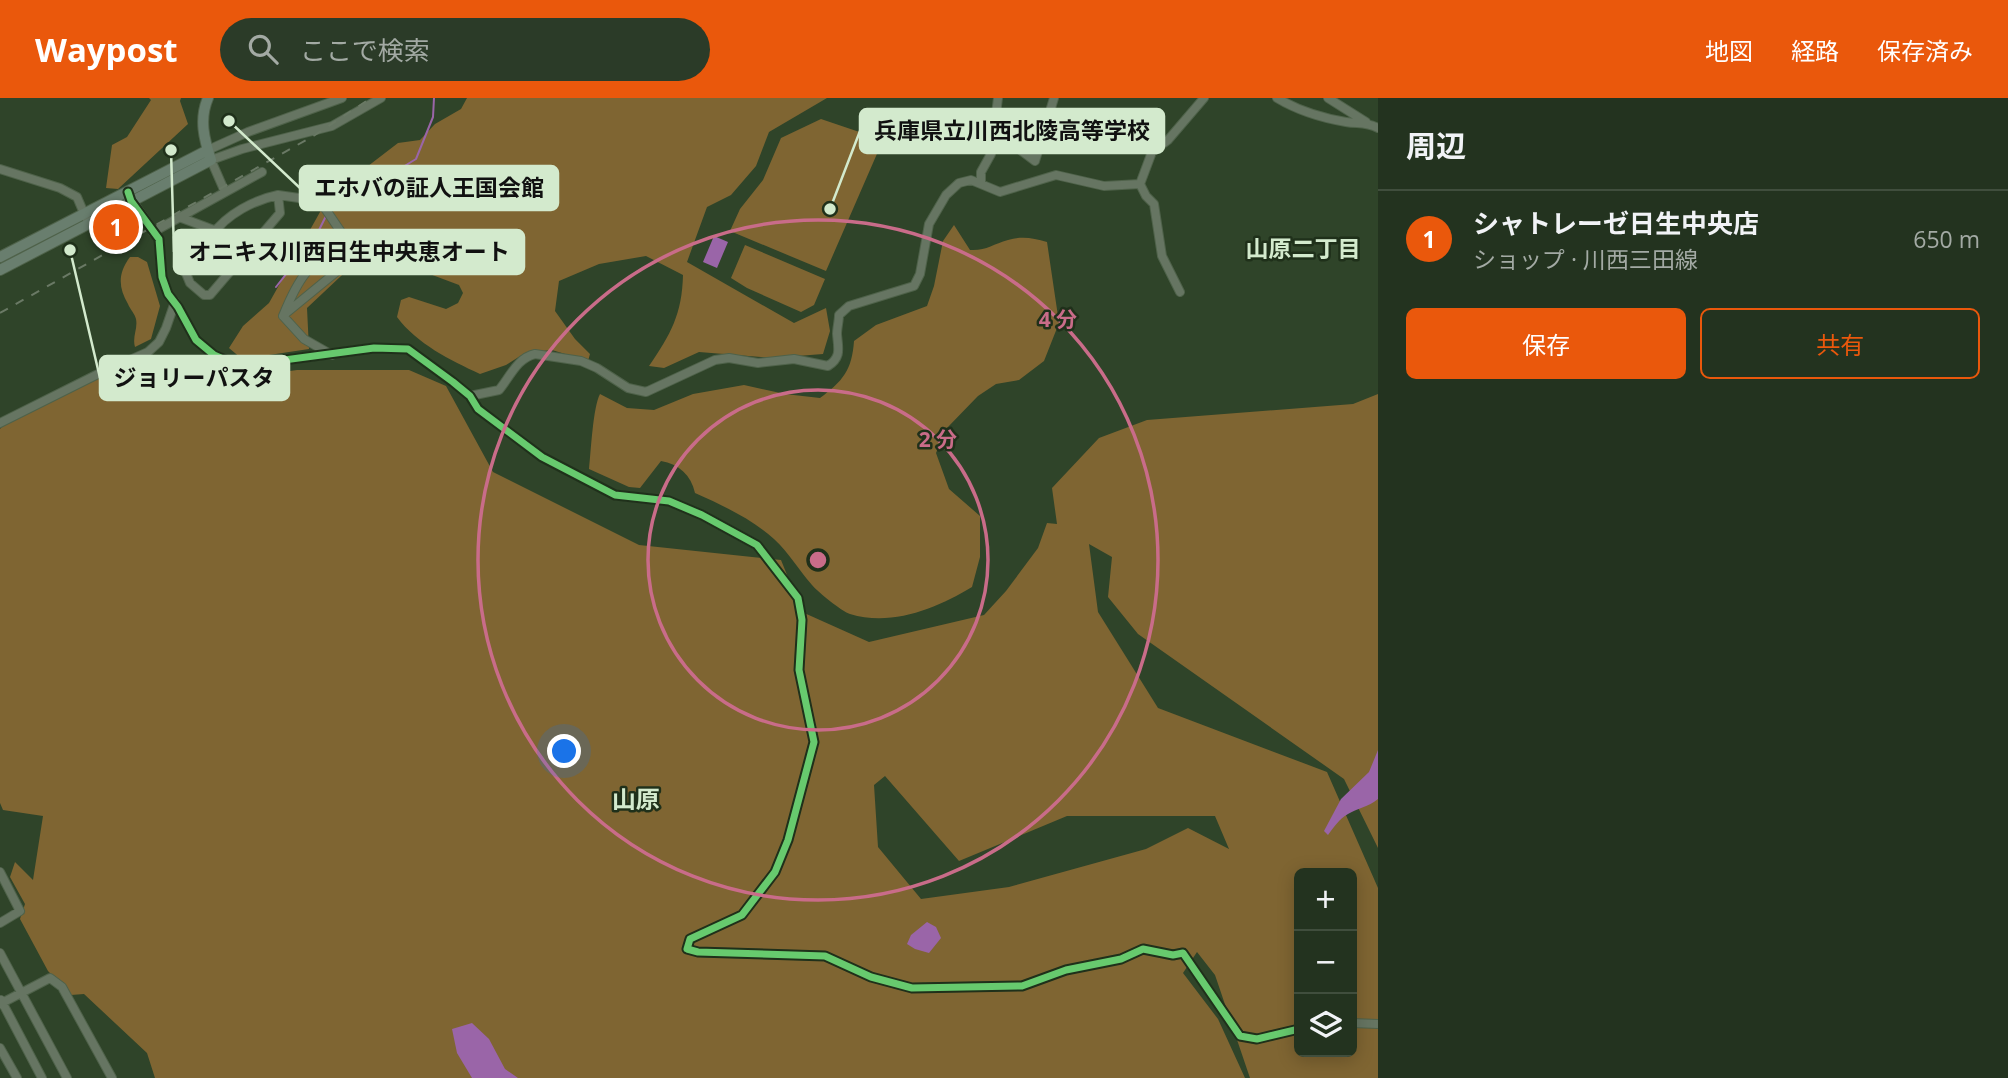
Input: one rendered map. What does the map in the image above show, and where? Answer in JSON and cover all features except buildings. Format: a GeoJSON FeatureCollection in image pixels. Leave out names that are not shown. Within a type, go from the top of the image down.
{"type":"FeatureCollection","features":[{"type":"Feature","properties":{"kind":"main road"},"geometry":{"type":"LineString","coordinates":[[0,270],[87,219],[210,155],[203,118],[208,98]]}},
{"type":"Feature","properties":{"kind":"main road"},"geometry":{"type":"LineString","coordinates":[[0,257],[87,219]]}},
{"type":"Feature","properties":{"kind":"street"},"geometry":{"type":"LineString","coordinates":[[210,155],[273,123],[342,98]]}},
{"type":"Feature","properties":{"kind":"street"},"geometry":{"type":"LineString","coordinates":[[210,155],[332,126],[382,98]]}},
{"type":"Feature","properties":{"kind":"street"},"geometry":{"type":"LineString","coordinates":[[981,183],[981,172],[991,154],[998,98]]}},
{"type":"Feature","properties":{"kind":"street"},"geometry":{"type":"LineString","coordinates":[[994,130],[1035,162],[1054,98]]}},
{"type":"Feature","properties":{"kind":"street"},"geometry":{"type":"LineString","coordinates":[[1180,292],[1162,256],[1154,204],[1140,184],[1152,152],[1168,140],[1204,98]]}},
{"type":"Feature","properties":{"kind":"street"},"geometry":{"type":"LineString","coordinates":[[1277,98],[1292,107],[1348,123],[1366,122]]}},
{"type":"Feature","properties":{"kind":"street"},"geometry":{"type":"LineString","coordinates":[[1328,98],[1378,128]]}},
{"type":"Feature","properties":{"kind":"street"},"geometry":{"type":"LineString","coordinates":[[273,123],[268,133],[275,140]]}},
{"type":"Feature","properties":{"kind":"street"},"geometry":{"type":"LineString","coordinates":[[210,155],[225,192]]}},
{"type":"Feature","properties":{"kind":"street"},"geometry":{"type":"LineString","coordinates":[[0,169],[60,188],[77,197],[87,219]]}},
{"type":"Feature","properties":{"kind":"street"},"geometry":{"type":"LineString","coordinates":[[153,232],[262,172]]}},
{"type":"Feature","properties":{"kind":"street"},"geometry":{"type":"LineString","coordinates":[[470,396],[499,390],[519,363],[535,354],[581,361],[628,388],[646,392],[715,360],[729,358],[758,363],[794,359],[828,366],[835,361],[840,349],[837,332],[839,315],[849,306],[914,286],[920,274],[929,224],[946,195],[960,183],[966,180],[981,183],[1000,192],[1056,175],[1104,186],[1140,184]]}},
{"type":"Feature","properties":{"kind":"street"},"geometry":{"type":"LineString","coordinates":[[278,195],[280,213],[210,295],[204,295],[190,283],[186,271],[214,231],[258,199],[278,195],[320,201],[345,241],[312,263],[293,289],[283,316]]}},
{"type":"Feature","properties":{"kind":"street"},"geometry":{"type":"LineString","coordinates":[[130,197],[159,239],[162,278],[168,294],[195,340],[214,355],[239,366],[374,348],[408,348],[470,396],[478,409],[542,457],[615,495],[669,501],[702,515],[757,545],[798,598],[802,620],[799,670],[814,742],[788,840],[775,872],[742,915],[690,939],[687,949],[698,952],[825,956],[871,977],[912,988],[1022,986],[1066,970],[1121,959],[1143,949],[1173,955],[1183,953],[1240,1036],[1257,1039],[1294,1030]]}},
{"type":"Feature","properties":{"kind":"street"},"geometry":{"type":"LineString","coordinates":[[179,218],[254,245]]}},
{"type":"Feature","properties":{"kind":"street"},"geometry":{"type":"LineString","coordinates":[[283,316],[380,236]]}},
{"type":"Feature","properties":{"kind":"street"},"geometry":{"type":"LineString","coordinates":[[0,423],[148,352],[163,335],[174,302]]}},
{"type":"Feature","properties":{"kind":"street"},"geometry":{"type":"LineString","coordinates":[[283,316],[304,340],[332,355]]}},
{"type":"Feature","properties":{"kind":"street"},"geometry":{"type":"LineString","coordinates":[[0,872],[20,911],[0,923]]}},
{"type":"Feature","properties":{"kind":"street"},"geometry":{"type":"LineString","coordinates":[[0,953],[67,1078]]}},
{"type":"Feature","properties":{"kind":"street"},"geometry":{"type":"LineString","coordinates":[[42,1078],[1,1002],[50,978],[62,987],[112,1078]]}},
{"type":"Feature","properties":{"kind":"street"},"geometry":{"type":"LineString","coordinates":[[1357,1023],[1378,1024]]}},
{"type":"Feature","properties":{"kind":"street"},"geometry":{"type":"LineString","coordinates":[[0,1048],[17,1078]]}},
{"type":"Feature","properties":{"kind":"shaded area"},"geometry":{"type":"Polygon","coordinates":[[[149,98],[181,98],[188,124],[118,189],[106,188],[112,145],[127,137],[151,100],[149,98]]]}},
{"type":"Feature","properties":{"kind":"shaded area"},"geometry":{"type":"Polygon","coordinates":[[[467,98],[827,98],[769,132],[756,166],[731,195],[707,207],[687,262],[794,323],[826,308],[830,331],[823,354],[772,358],[699,352],[664,368],[649,366],[674,323],[683,275],[646,256],[599,264],[559,281],[555,311],[575,339],[590,354],[588,361],[552,350],[525,353],[506,365],[480,374],[424,343],[397,317],[401,300],[409,297],[446,309],[458,303],[463,293],[459,285],[427,273],[421,252],[391,229],[307,308],[309,349],[242,359],[229,348],[243,326],[269,303],[329,196],[398,143],[420,140],[435,124],[461,109],[467,98]]]}},
{"type":"Feature","properties":{"kind":"shaded area"},"geometry":{"type":"Polygon","coordinates":[[[821,119],[883,140],[826,271],[730,231],[740,209],[763,180],[781,138],[821,119]]]}},
{"type":"Feature","properties":{"kind":"shaded area"},"geometry":{"type":"Polygon","coordinates":[[[954,225],[970,250],[1018,238],[1047,242],[1059,323],[1044,361],[1019,380],[996,384],[978,396],[946,429],[936,453],[949,489],[980,516],[980,557],[972,587],[944,602],[898,617],[850,614],[815,588],[774,539],[746,519],[695,493],[687,476],[673,465],[661,461],[640,488],[629,487],[589,469],[594,419],[600,394],[627,408],[654,410],[693,394],[744,385],[820,398],[845,374],[851,360],[854,341],[876,325],[927,306],[943,241],[954,225]]]}},
{"type":"Feature","properties":{"kind":"shaded area"},"geometry":{"type":"Polygon","coordinates":[[[714,236],[728,242],[717,268],[703,262],[714,236]]]}},
{"type":"Feature","properties":{"kind":"shaded area"},"geometry":{"type":"Polygon","coordinates":[[[745,245],[825,279],[814,305],[801,312],[731,278],[745,245]]]}},
{"type":"Feature","properties":{"kind":"shaded area"},"geometry":{"type":"Polygon","coordinates":[[[130,257],[138,257],[147,262],[160,306],[151,339],[135,347],[136,319],[121,286],[123,269],[130,257]]]}},
{"type":"Feature","properties":{"kind":"shaded area"},"geometry":{"type":"Polygon","coordinates":[[[135,357],[232,379],[297,370],[409,370],[446,386],[493,472],[639,545],[781,560],[802,612],[869,642],[984,615],[1038,548],[1047,523],[1057,524],[1052,488],[1099,438],[1147,420],[1353,404],[1378,394],[1378,848],[1344,779],[1138,634],[1108,597],[1112,557],[1089,544],[1098,612],[1158,708],[1327,772],[1378,888],[1378,1078],[1250,1078],[1215,975],[1197,952],[1183,973],[1218,1019],[1245,1078],[155,1078],[147,1053],[84,994],[71,995],[48,971],[20,919],[25,904],[10,877],[15,862],[33,880],[43,816],[3,810],[0,803],[0,429],[7,421],[135,357]],[[885,776],[874,785],[878,847],[921,899],[1009,887],[1146,849],[1188,828],[1229,849],[1215,816],[1067,816],[959,861],[885,776]]]}},
{"type":"Feature","properties":{"kind":"shaded area"},"geometry":{"type":"Polygon","coordinates":[[[1378,750],[1378,799],[1345,816],[1328,835],[1324,831],[1341,799],[1369,772],[1378,750]]]}},
{"type":"Feature","properties":{"kind":"shaded area"},"geometry":{"type":"Polygon","coordinates":[[[927,922],[936,927],[941,938],[929,953],[907,944],[911,935],[927,922]]]}},
{"type":"Feature","properties":{"kind":"shaded area"},"geometry":{"type":"Polygon","coordinates":[[[472,1023],[489,1039],[505,1069],[518,1078],[472,1078],[457,1053],[452,1029],[472,1023]]]}},
{"type":"Feature","properties":{"kind":"waterway"},"geometry":{"type":"LineString","coordinates":[[329,212],[416,159],[433,117],[434,98]]}},
{"type":"Feature","properties":{"kind":"waterway"},"geometry":{"type":"LineString","coordinates":[[276,287],[316,236],[326,216]]}},
{"type":"Feature","properties":{"kind":"railway"},"geometry":{"type":"LineString","coordinates":[[0,313],[315,135],[371,98]]}},
{"type":"Feature","properties":{"kind":"cycle path"},"geometry":{"type":"LineString","coordinates":[[128,192],[131,201],[159,239],[162,277],[168,294],[196,340],[214,355],[239,366],[374,348],[408,349],[470,396],[478,409],[542,457],[615,495],[669,501],[702,515],[757,545],[798,598],[802,620],[799,670],[814,742],[788,840],[775,872],[742,915],[690,939],[687,949],[698,952],[825,956],[871,977],[912,988],[1022,986],[1066,970],[1121,959],[1143,949],[1173,955],[1183,953],[1240,1036],[1257,1039],[1294,1030]]}},
{"type":"Feature","properties":{"kind":"place","name":"エホバの証人王国会館"},"geometry":{"type":"Point","coordinates":[229,121]}},
{"type":"Feature","properties":{"kind":"place","name":"オニキス川西日生中央恵オート"},"geometry":{"type":"Point","coordinates":[171,150]}},
{"type":"Feature","properties":{"kind":"place","name":"兵庫県立川西北陵高等学校"},"geometry":{"type":"Point","coordinates":[830,209]}},
{"type":"Feature","properties":{"kind":"place","name":"シャトレーゼ日生中央店"},"geometry":{"type":"Point","coordinates":[116,227]}},
{"type":"Feature","properties":{"kind":"place","name":"ジョリーパスタ"},"geometry":{"type":"Point","coordinates":[70,250]}},
{"type":"Feature","properties":{"kind":"district","name":"山原二丁目"},"geometry":{"type":"Point","coordinates":[1303,249]}},
{"type":"Feature","properties":{"kind":"district","name":"山原"},"geometry":{"type":"Point","coordinates":[636,800]}}]}
